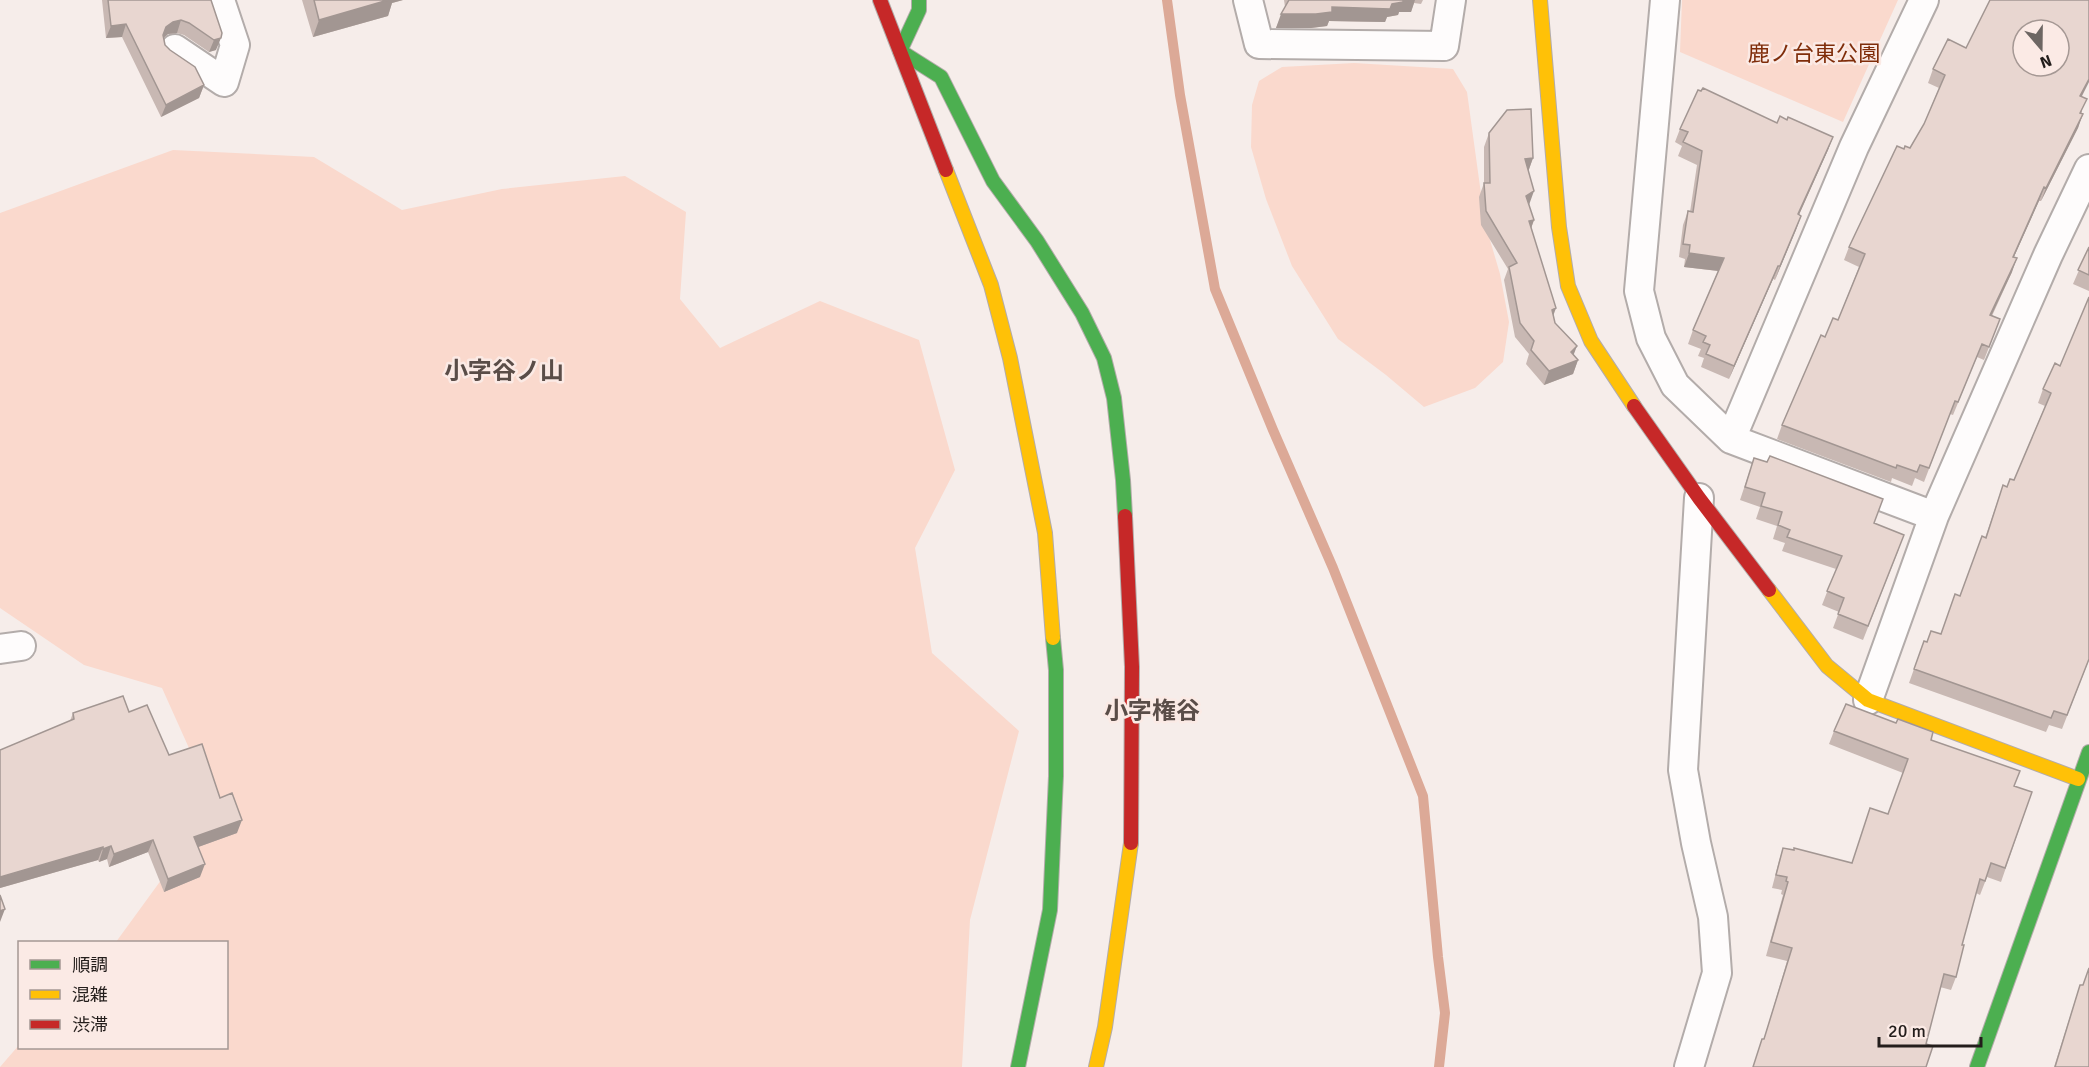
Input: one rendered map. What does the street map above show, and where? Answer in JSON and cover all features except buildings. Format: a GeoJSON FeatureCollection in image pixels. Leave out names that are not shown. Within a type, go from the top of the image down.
{"type":"FeatureCollection","features":[{"type":"Feature","properties":{"kind":"street"},"geometry":{"type":"LineString","coordinates":[[175,49],[224,82],[236,45],[220,0]]}},
{"type":"Feature","properties":{"kind":"street"},"geometry":{"type":"LineString","coordinates":[[880,0],[991,285],[1010,358],[1045,533],[1056,670],[1056,776],[1050,910],[1019,1064]]}},
{"type":"Feature","properties":{"kind":"street"},"geometry":{"type":"LineString","coordinates":[[900,51],[919,10],[919,0]]}},
{"type":"Feature","properties":{"kind":"street"},"geometry":{"type":"LineString","coordinates":[[1248,0],[1259,44],[1444,46],[1451,0]]}},
{"type":"Feature","properties":{"kind":"street"},"geometry":{"type":"LineString","coordinates":[[1540,0],[1559,227],[1568,286],[1591,341],[1614,378],[1699,498],[1827,666],[1868,700],[2084,781]]}},
{"type":"Feature","properties":{"kind":"street"},"geometry":{"type":"LineString","coordinates":[[1665,0],[1639,291],[1651,338],[1675,385],[1731,439],[1934,516]]}},
{"type":"Feature","properties":{"kind":"street"},"geometry":{"type":"LineString","coordinates":[[1731,439],[1854,147],[1924,0]]}},
{"type":"Feature","properties":{"kind":"street"},"geometry":{"type":"LineString","coordinates":[[900,51],[941,77],[993,181],[1036,241],[1082,313],[1104,358],[1114,398],[1123,480],[1132,667],[1131,847],[1105,1027],[1096,1067]]}},
{"type":"Feature","properties":{"kind":"street"},"geometry":{"type":"LineString","coordinates":[[1868,700],[1934,516],[2048,255],[2089,170]]}},
{"type":"Feature","properties":{"kind":"street"},"geometry":{"type":"LineString","coordinates":[[1689,1067],[1717,973],[1713,917],[1696,843],[1683,770],[1699,498]]}},
{"type":"Feature","properties":{"kind":"street"},"geometry":{"type":"LineString","coordinates":[[1977,1067],[2084,781],[2089,752]]}},
{"type":"Feature","properties":{"kind":"green space","name":"鹿ノ台東公園"},"geometry":{"type":"Polygon","coordinates":[[[1682,0],[1898,0],[1843,122],[1680,52],[1682,0]]]}},
{"type":"Feature","properties":{"kind":"green space"},"geometry":{"type":"Polygon","coordinates":[[[1354,63],[1453,69],[1467,92],[1485,223],[1500,274],[1509,322],[1503,362],[1475,388],[1424,407],[1338,339],[1292,266],[1266,199],[1251,147],[1252,105],[1259,81],[1282,67],[1354,63]]]}},
{"type":"Feature","properties":{"kind":"green space"},"geometry":{"type":"Polygon","coordinates":[[[173,150],[314,157],[402,210],[502,189],[625,176],[686,212],[680,299],[720,348],[820,301],[919,340],[955,470],[915,548],[932,653],[1019,731],[970,920],[962,1067],[0,1067],[18,1046],[18,1049],[228,1049],[228,941],[117,941],[215,806],[162,688],[84,665],[0,608],[0,213],[173,150]]]}},
{"type":"Feature","properties":{"kind":"waterway"},"geometry":{"type":"LineString","coordinates":[[1167,0],[1180,95],[1215,289],[1333,568],[1423,796],[1445,1013],[1439,1067]]}},
{"type":"Feature","properties":{"kind":"traffic: fast"},"geometry":{"type":"LineString","coordinates":[[919,0],[919,10],[900,51],[941,77],[993,181],[1037,241],[1082,313],[1104,358],[1114,398],[1125,516]]}},
{"type":"Feature","properties":{"kind":"traffic: fast"},"geometry":{"type":"LineString","coordinates":[[1018,1067],[1050,910],[1056,776],[1056,670],[1053,638]]}},
{"type":"Feature","properties":{"kind":"traffic: fast"},"geometry":{"type":"LineString","coordinates":[[1977,1067],[2089,752]]}},
{"type":"Feature","properties":{"kind":"traffic: slow"},"geometry":{"type":"LineString","coordinates":[[1540,0],[1559,227],[1568,286],[1591,341],[1634,406]]}},
{"type":"Feature","properties":{"kind":"traffic: slow"},"geometry":{"type":"LineString","coordinates":[[946,170],[991,285],[1010,358],[1045,533],[1053,638]]}},
{"type":"Feature","properties":{"kind":"traffic: slow"},"geometry":{"type":"LineString","coordinates":[[1769,590],[1827,666],[1868,700],[2078,779]]}},
{"type":"Feature","properties":{"kind":"traffic: slow"},"geometry":{"type":"LineString","coordinates":[[1096,1067],[1105,1027],[1131,843]]}},
{"type":"Feature","properties":{"kind":"traffic: jam"},"geometry":{"type":"LineString","coordinates":[[880,0],[946,170]]}},
{"type":"Feature","properties":{"kind":"traffic: jam"},"geometry":{"type":"LineString","coordinates":[[1634,406],[1699,498],[1769,590]]}},
{"type":"Feature","properties":{"kind":"traffic: jam"},"geometry":{"type":"LineString","coordinates":[[1125,516],[1132,667],[1131,843]]}},
{"type":"Feature","properties":{"kind":"district","name":"小字谷ノ山"},"geometry":{"type":"Point","coordinates":[504,371]}},
{"type":"Feature","properties":{"kind":"district","name":"小字権谷"},"geometry":{"type":"Point","coordinates":[1152,711]}}]}
